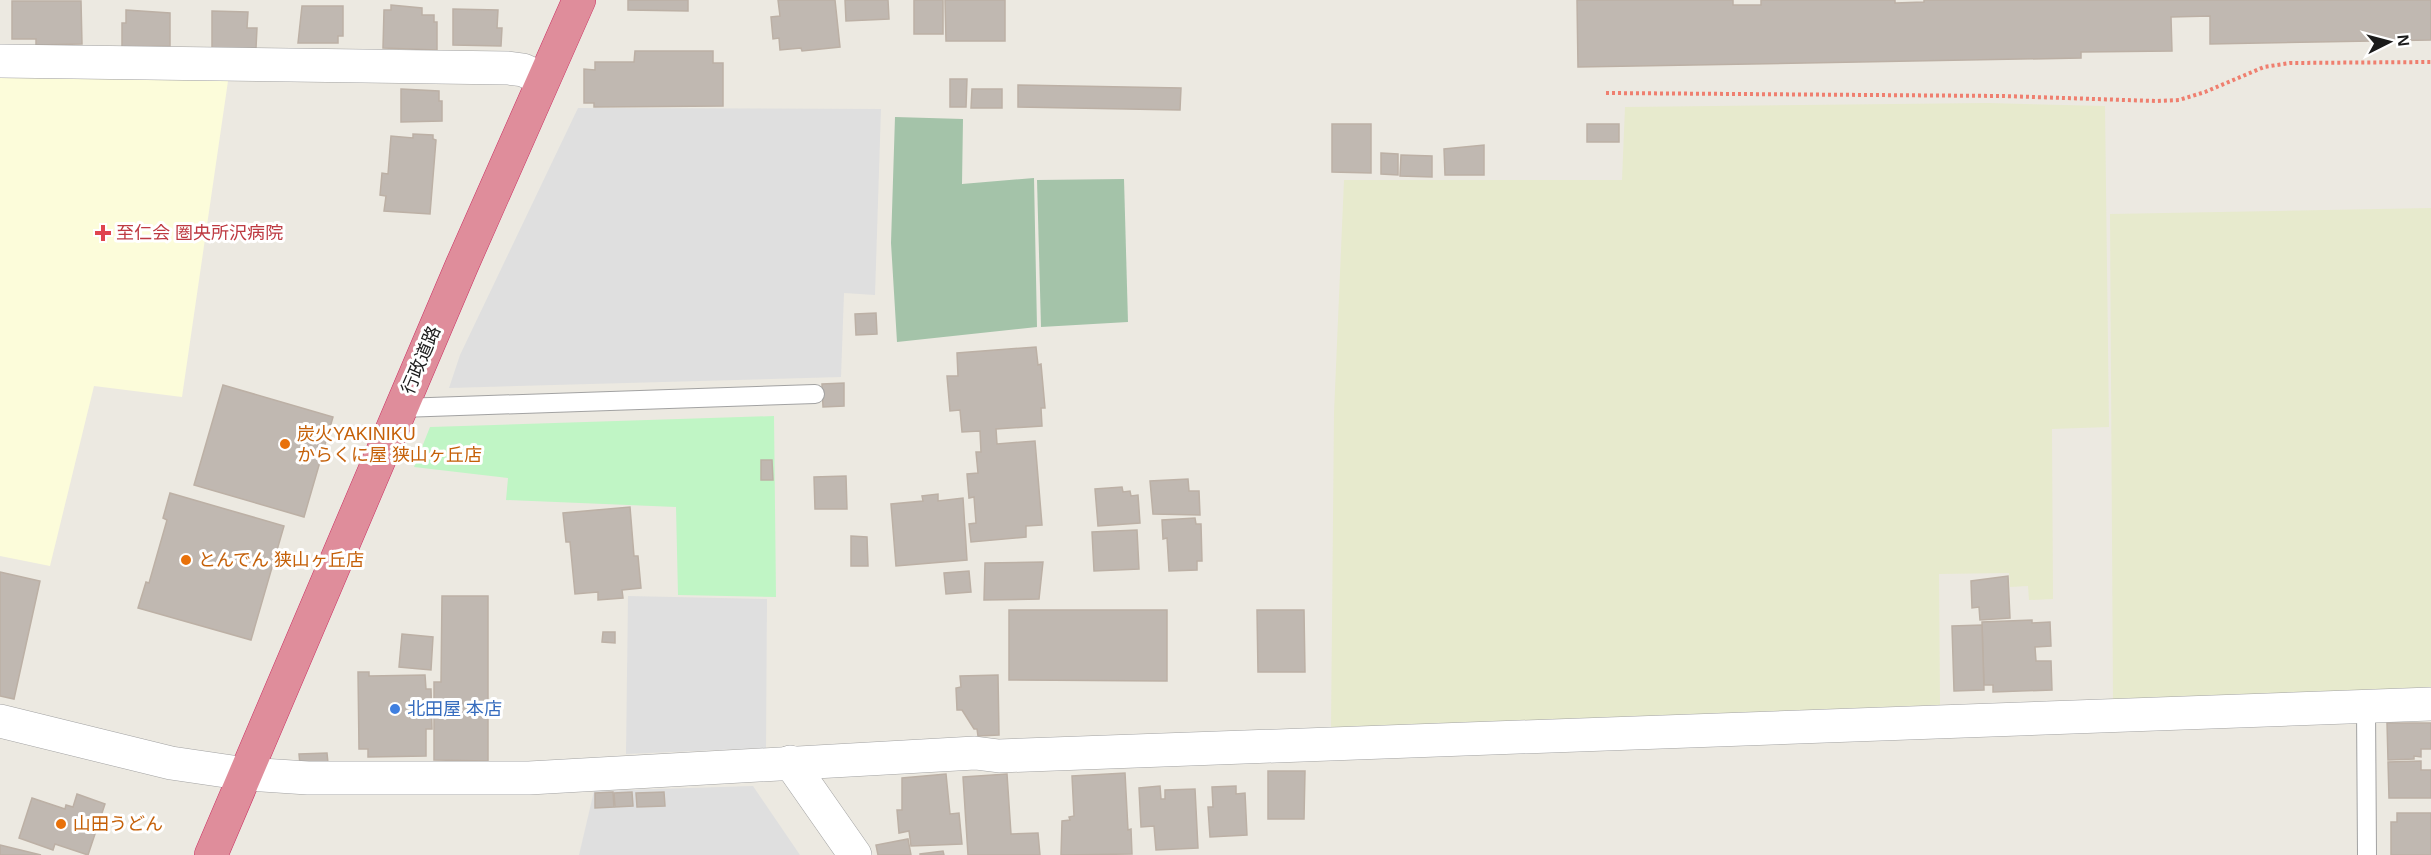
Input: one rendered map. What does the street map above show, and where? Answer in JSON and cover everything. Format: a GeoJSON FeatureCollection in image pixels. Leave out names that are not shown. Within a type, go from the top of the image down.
{"type":"FeatureCollection","features":[{"type":"Feature","properties":{"kind":"highway","name":"行政道路"},"geometry":{"type":"LineString","coordinates":[[211,855],[401,408],[579,0]]}},
{"type":"Feature","properties":{"kind":"street"},"geometry":{"type":"LineString","coordinates":[[0,61],[508,68],[523,70],[543,79]]}},
{"type":"Feature","properties":{"kind":"street"},"geometry":{"type":"LineString","coordinates":[[0,721],[171,763],[246,774],[308,778],[529,778],[975,753],[1023,755],[2431,704]]}},
{"type":"Feature","properties":{"kind":"street"},"geometry":{"type":"LineString","coordinates":[[790,762],[855,855]]}},
{"type":"Feature","properties":{"kind":"lane"},"geometry":{"type":"LineString","coordinates":[[401,408],[815,394]]}},
{"type":"Feature","properties":{"kind":"lane"},"geometry":{"type":"LineString","coordinates":[[2366,707],[2367,855]]}},
{"type":"Feature","properties":{"kind":"path"},"geometry":{"type":"LineString","coordinates":[[1606,93],[2003,96],[2156,101],[2179,100],[2197,95],[2264,67],[2290,63],[2431,62]]}},
{"type":"Feature","properties":{"kind":"shaded area","name":"至仁会 圏央所沢病院"},"geometry":{"type":"Polygon","coordinates":[[[0,78],[228,81],[182,397],[94,386],[50,566],[0,556],[0,78]]]}},
{"type":"Feature","properties":{"kind":"shaded area"},"geometry":{"type":"Polygon","coordinates":[[[1988,103],[2105,106],[2109,427],[2052,429],[2053,599],[2029,600],[2028,586],[2010,587],[2009,573],[1939,574],[1940,705],[1331,728],[1334,413],[1344,180],[1622,180],[1625,107],[1988,103]]]}},
{"type":"Feature","properties":{"kind":"shaded area"},"geometry":{"type":"Polygon","coordinates":[[[578,108],[881,109],[875,295],[844,293],[841,377],[449,388],[460,355],[578,108]]]}},
{"type":"Feature","properties":{"kind":"shaded area"},"geometry":{"type":"Polygon","coordinates":[[[895,117],[963,119],[962,184],[1034,178],[1037,327],[897,342],[891,243],[895,117]]]}},
{"type":"Feature","properties":{"kind":"shaded area"},"geometry":{"type":"Polygon","coordinates":[[[1124,179],[1128,322],[1041,327],[1037,180],[1124,179]]]}},
{"type":"Feature","properties":{"kind":"shaded area"},"geometry":{"type":"Polygon","coordinates":[[[2431,208],[2431,687],[2113,702],[2110,214],[2431,208]]]}},
{"type":"Feature","properties":{"kind":"shaded area"},"geometry":{"type":"Polygon","coordinates":[[[628,596],[767,599],[766,748],[626,754],[628,596]]]}},
{"type":"Feature","properties":{"kind":"shaded area"},"geometry":{"type":"Polygon","coordinates":[[[753,786],[800,855],[579,855],[594,791],[753,786]]]}},
{"type":"Feature","properties":{"kind":"green space"},"geometry":{"type":"Polygon","coordinates":[[[774,416],[776,597],[678,595],[676,507],[506,500],[508,478],[414,467],[430,427],[774,416]]]}},
{"type":"Feature","properties":{"kind":"building"},"geometry":{"type":"Polygon","coordinates":[[[628,0],[688,0],[688,11],[628,10],[628,0]]]}},
{"type":"Feature","properties":{"kind":"building"},"geometry":{"type":"Polygon","coordinates":[[[778,0],[835,0],[840,47],[802,51],[801,48],[780,50],[779,38],[773,39],[771,17],[780,16],[778,0]]]}},
{"type":"Feature","properties":{"kind":"building"},"geometry":{"type":"Polygon","coordinates":[[[845,0],[888,0],[889,19],[846,21],[845,0]]]}},
{"type":"Feature","properties":{"kind":"building"},"geometry":{"type":"Polygon","coordinates":[[[914,0],[943,0],[943,34],[914,34],[914,0]]]}},
{"type":"Feature","properties":{"kind":"building"},"geometry":{"type":"Polygon","coordinates":[[[945,0],[1005,0],[1005,41],[946,41],[945,0]]]}},
{"type":"Feature","properties":{"kind":"building"},"geometry":{"type":"Polygon","coordinates":[[[1577,0],[1733,0],[1733,5],[1761,5],[1761,0],[1895,0],[1895,3],[1924,2],[1924,0],[2431,0],[2431,40],[2210,44],[2210,16],[2171,17],[2172,51],[2081,52],[2081,58],[1578,67],[1577,0]]]}},
{"type":"Feature","properties":{"kind":"building"},"geometry":{"type":"Polygon","coordinates":[[[12,1],[81,1],[82,44],[36,45],[36,39],[12,39],[12,1]]]}},
{"type":"Feature","properties":{"kind":"building"},"geometry":{"type":"Polygon","coordinates":[[[391,5],[422,8],[422,15],[434,15],[434,22],[437,22],[437,50],[383,48],[384,10],[391,10],[391,5]]]}},
{"type":"Feature","properties":{"kind":"building"},"geometry":{"type":"Polygon","coordinates":[[[302,6],[343,6],[343,36],[338,36],[338,43],[298,43],[302,6]]]}},
{"type":"Feature","properties":{"kind":"building"},"geometry":{"type":"Polygon","coordinates":[[[453,9],[498,10],[497,28],[502,28],[501,46],[453,45],[453,9]]]}},
{"type":"Feature","properties":{"kind":"building"},"geometry":{"type":"Polygon","coordinates":[[[126,10],[170,13],[170,46],[122,47],[122,23],[126,23],[126,10]]]}},
{"type":"Feature","properties":{"kind":"building"},"geometry":{"type":"Polygon","coordinates":[[[212,11],[248,12],[247,28],[257,28],[256,48],[212,48],[212,11]]]}},
{"type":"Feature","properties":{"kind":"building"},"geometry":{"type":"Polygon","coordinates":[[[635,51],[713,51],[713,63],[723,63],[723,106],[594,107],[594,103],[584,103],[584,69],[595,70],[595,62],[634,62],[635,51]]]}},
{"type":"Feature","properties":{"kind":"building"},"geometry":{"type":"Polygon","coordinates":[[[950,79],[967,79],[966,107],[950,107],[950,79]]]}},
{"type":"Feature","properties":{"kind":"building"},"geometry":{"type":"Polygon","coordinates":[[[1018,85],[1181,88],[1180,110],[1018,107],[1018,85]]]}},
{"type":"Feature","properties":{"kind":"building"},"geometry":{"type":"Polygon","coordinates":[[[401,89],[439,91],[439,101],[442,101],[442,121],[401,122],[401,89]]]}},
{"type":"Feature","properties":{"kind":"building"},"geometry":{"type":"Polygon","coordinates":[[[972,89],[1002,89],[1002,108],[971,108],[972,89]]]}},
{"type":"Feature","properties":{"kind":"building"},"geometry":{"type":"Polygon","coordinates":[[[1332,124],[1371,124],[1371,173],[1332,172],[1332,124]]]}},
{"type":"Feature","properties":{"kind":"building"},"geometry":{"type":"Polygon","coordinates":[[[1587,124],[1619,124],[1619,142],[1587,142],[1587,124]]]}},
{"type":"Feature","properties":{"kind":"building"},"geometry":{"type":"Polygon","coordinates":[[[413,134],[433,135],[433,139],[436,140],[430,214],[384,211],[386,196],[380,195],[382,173],[388,174],[391,136],[413,138],[413,134]]]}},
{"type":"Feature","properties":{"kind":"building"},"geometry":{"type":"Polygon","coordinates":[[[1484,145],[1484,175],[1445,175],[1444,149],[1484,145]]]}},
{"type":"Feature","properties":{"kind":"building"},"geometry":{"type":"Polygon","coordinates":[[[1381,153],[1398,154],[1398,175],[1381,174],[1381,153]]]}},
{"type":"Feature","properties":{"kind":"building"},"geometry":{"type":"Polygon","coordinates":[[[1401,155],[1432,156],[1432,177],[1400,176],[1401,155]]]}},
{"type":"Feature","properties":{"kind":"building"},"geometry":{"type":"Polygon","coordinates":[[[876,313],[877,334],[856,335],[855,314],[876,313]]]}},
{"type":"Feature","properties":{"kind":"building"},"geometry":{"type":"Polygon","coordinates":[[[1036,347],[1038,365],[1041,364],[1045,408],[1041,408],[1042,426],[996,429],[997,444],[1035,441],[1042,525],[1026,526],[1026,537],[971,542],[969,524],[976,523],[974,497],[969,498],[967,474],[978,473],[976,452],[981,452],[980,431],[962,432],[960,410],[950,411],[947,376],[958,376],[957,353],[1036,347]]]}},
{"type":"Feature","properties":{"kind":"building"},"geometry":{"type":"Polygon","coordinates":[[[844,383],[844,406],[823,407],[822,384],[844,383]]]}},
{"type":"Feature","properties":{"kind":"building"},"geometry":{"type":"Polygon","coordinates":[[[223,385],[333,417],[304,517],[194,485],[223,385]]]}},
{"type":"Feature","properties":{"kind":"building"},"geometry":{"type":"Polygon","coordinates":[[[761,460],[772,460],[773,480],[761,480],[761,460]]]}},
{"type":"Feature","properties":{"kind":"building"},"geometry":{"type":"Polygon","coordinates":[[[846,476],[847,509],[815,509],[814,477],[846,476]]]}},
{"type":"Feature","properties":{"kind":"building"},"geometry":{"type":"Polygon","coordinates":[[[1188,479],[1189,491],[1199,491],[1200,515],[1153,514],[1150,481],[1188,479]]]}},
{"type":"Feature","properties":{"kind":"building"},"geometry":{"type":"Polygon","coordinates":[[[1122,487],[1123,492],[1130,491],[1131,496],[1138,495],[1140,523],[1098,526],[1095,489],[1122,487]]]}},
{"type":"Feature","properties":{"kind":"building"},"geometry":{"type":"Polygon","coordinates":[[[170,493],[284,526],[251,640],[138,608],[146,582],[149,583],[167,520],[163,518],[170,493]]]}},
{"type":"Feature","properties":{"kind":"building"},"geometry":{"type":"Polygon","coordinates":[[[938,494],[938,501],[963,498],[967,560],[896,566],[891,504],[923,501],[922,496],[938,494]]]}},
{"type":"Feature","properties":{"kind":"building"},"geometry":{"type":"Polygon","coordinates":[[[630,507],[634,556],[638,556],[641,588],[622,590],[623,598],[598,600],[598,592],[575,594],[570,542],[566,542],[563,513],[630,507]]]}},
{"type":"Feature","properties":{"kind":"building"},"geometry":{"type":"Polygon","coordinates":[[[1195,518],[1196,524],[1201,524],[1202,561],[1197,561],[1197,570],[1169,571],[1167,538],[1163,539],[1162,520],[1195,518]]]}},
{"type":"Feature","properties":{"kind":"building"},"geometry":{"type":"Polygon","coordinates":[[[1137,530],[1139,569],[1094,571],[1092,532],[1137,530]]]}},
{"type":"Feature","properties":{"kind":"building"},"geometry":{"type":"Polygon","coordinates":[[[851,536],[867,537],[868,566],[851,566],[851,536]]]}},
{"type":"Feature","properties":{"kind":"building"},"geometry":{"type":"Polygon","coordinates":[[[1043,562],[1039,599],[984,600],[985,563],[1043,562]]]}},
{"type":"Feature","properties":{"kind":"building"},"geometry":{"type":"Polygon","coordinates":[[[969,571],[971,592],[946,594],[944,573],[969,571]]]}},
{"type":"Feature","properties":{"kind":"building"},"geometry":{"type":"Polygon","coordinates":[[[0,572],[40,581],[14,699],[0,696],[0,572]]]}},
{"type":"Feature","properties":{"kind":"building"},"geometry":{"type":"Polygon","coordinates":[[[2008,576],[2010,618],[1980,620],[1979,607],[1972,608],[1971,581],[2008,576]]]}},
{"type":"Feature","properties":{"kind":"building"},"geometry":{"type":"Polygon","coordinates":[[[442,596],[488,596],[488,761],[434,760],[434,682],[441,682],[442,596]]]}},
{"type":"Feature","properties":{"kind":"building"},"geometry":{"type":"Polygon","coordinates":[[[1009,610],[1167,610],[1167,681],[1009,680],[1009,610]]]}},
{"type":"Feature","properties":{"kind":"building"},"geometry":{"type":"Polygon","coordinates":[[[1257,610],[1304,610],[1305,672],[1258,672],[1257,610]]]}},
{"type":"Feature","properties":{"kind":"building"},"geometry":{"type":"Polygon","coordinates":[[[2032,620],[2032,623],[2050,622],[2051,646],[2035,647],[2036,661],[2051,661],[2052,690],[1993,692],[1993,685],[1984,685],[1982,622],[2032,620]]]}},
{"type":"Feature","properties":{"kind":"building"},"geometry":{"type":"Polygon","coordinates":[[[1982,625],[1984,690],[1954,691],[1952,626],[1982,625]]]}},
{"type":"Feature","properties":{"kind":"building"},"geometry":{"type":"Polygon","coordinates":[[[603,632],[615,632],[615,643],[602,642],[603,632]]]}},
{"type":"Feature","properties":{"kind":"building"},"geometry":{"type":"Polygon","coordinates":[[[402,634],[433,637],[431,670],[399,667],[402,634]]]}},
{"type":"Feature","properties":{"kind":"building","name":"北田屋 本店"},"geometry":{"type":"Polygon","coordinates":[[[358,672],[369,672],[369,676],[425,675],[426,689],[431,689],[432,729],[426,729],[426,756],[368,757],[368,749],[359,749],[358,672]]]}},
{"type":"Feature","properties":{"kind":"building"},"geometry":{"type":"Polygon","coordinates":[[[998,675],[999,735],[978,736],[977,729],[974,729],[962,710],[957,710],[956,688],[961,687],[960,676],[998,675]]]}},
{"type":"Feature","properties":{"kind":"building"},"geometry":{"type":"Polygon","coordinates":[[[2387,723],[2431,723],[2431,749],[2421,749],[2421,757],[2414,756],[2414,759],[2388,760],[2387,723]]]}},
{"type":"Feature","properties":{"kind":"building"},"geometry":{"type":"Polygon","coordinates":[[[327,753],[328,763],[300,765],[299,754],[327,753]]]}},
{"type":"Feature","properties":{"kind":"building"},"geometry":{"type":"Polygon","coordinates":[[[2421,761],[2421,770],[2431,770],[2431,798],[2389,798],[2388,762],[2421,761]]]}},
{"type":"Feature","properties":{"kind":"building"},"geometry":{"type":"Polygon","coordinates":[[[1268,771],[1305,771],[1304,819],[1268,819],[1268,771]]]}},
{"type":"Feature","properties":{"kind":"building"},"geometry":{"type":"Polygon","coordinates":[[[1125,773],[1128,830],[1131,829],[1132,854],[1061,855],[1062,821],[1070,820],[1069,817],[1074,816],[1072,776],[1125,773]]]}},
{"type":"Feature","properties":{"kind":"building"},"geometry":{"type":"Polygon","coordinates":[[[946,774],[950,814],[959,813],[962,844],[911,846],[909,831],[899,833],[897,810],[902,810],[902,778],[946,774]]]}},
{"type":"Feature","properties":{"kind":"building"},"geometry":{"type":"Polygon","coordinates":[[[1007,774],[1011,834],[1038,833],[1040,855],[968,855],[963,777],[1007,774]]]}},
{"type":"Feature","properties":{"kind":"building"},"geometry":{"type":"Polygon","coordinates":[[[1160,786],[1161,799],[1165,799],[1165,790],[1195,789],[1198,848],[1156,850],[1154,826],[1141,827],[1139,788],[1160,786]]]}},
{"type":"Feature","properties":{"kind":"building"},"geometry":{"type":"Polygon","coordinates":[[[1236,786],[1236,794],[1245,793],[1247,835],[1210,837],[1208,807],[1213,807],[1212,787],[1236,786]]]}},
{"type":"Feature","properties":{"kind":"building"},"geometry":{"type":"Polygon","coordinates":[[[613,792],[614,807],[595,808],[595,793],[613,792]]]}},
{"type":"Feature","properties":{"kind":"building"},"geometry":{"type":"Polygon","coordinates":[[[632,792],[633,806],[615,807],[614,793],[632,792]]]}},
{"type":"Feature","properties":{"kind":"building"},"geometry":{"type":"Polygon","coordinates":[[[664,792],[665,806],[637,807],[636,793],[664,792]]]}},
{"type":"Feature","properties":{"kind":"building","name":"山田うどん"},"geometry":{"type":"Polygon","coordinates":[[[77,794],[105,804],[88,855],[55,844],[53,850],[19,838],[32,798],[65,809],[66,805],[73,807],[77,794]]]}},
{"type":"Feature","properties":{"kind":"building"},"geometry":{"type":"Polygon","coordinates":[[[2397,813],[2431,813],[2431,855],[2391,855],[2391,822],[2397,822],[2397,813]]]}},
{"type":"Feature","properties":{"kind":"building"},"geometry":{"type":"Polygon","coordinates":[[[908,839],[911,855],[878,855],[876,845],[908,839]]]}},
{"type":"Feature","properties":{"kind":"building"},"geometry":{"type":"Polygon","coordinates":[[[0,845],[41,855],[0,855],[0,845]]]}},
{"type":"Feature","properties":{"kind":"building"},"geometry":{"type":"Polygon","coordinates":[[[943,851],[944,855],[920,855],[920,854],[943,851]]]}},
{"type":"Feature","properties":{"kind":"place","name":"至仁会 圏央所沢病院"},"geometry":{"type":"Point","coordinates":[103,233]}},
{"type":"Feature","properties":{"kind":"place","name":"炭火YAKINIKU からくに屋 狭山ヶ丘店"},"geometry":{"type":"Point","coordinates":[285,444]}},
{"type":"Feature","properties":{"kind":"place","name":"とんでん 狭山ヶ丘店"},"geometry":{"type":"Point","coordinates":[186,560]}},
{"type":"Feature","properties":{"kind":"place","name":"北田屋 本店"},"geometry":{"type":"Point","coordinates":[395,709]}},
{"type":"Feature","properties":{"kind":"place","name":"山田うどん"},"geometry":{"type":"Point","coordinates":[61,824]}}]}
